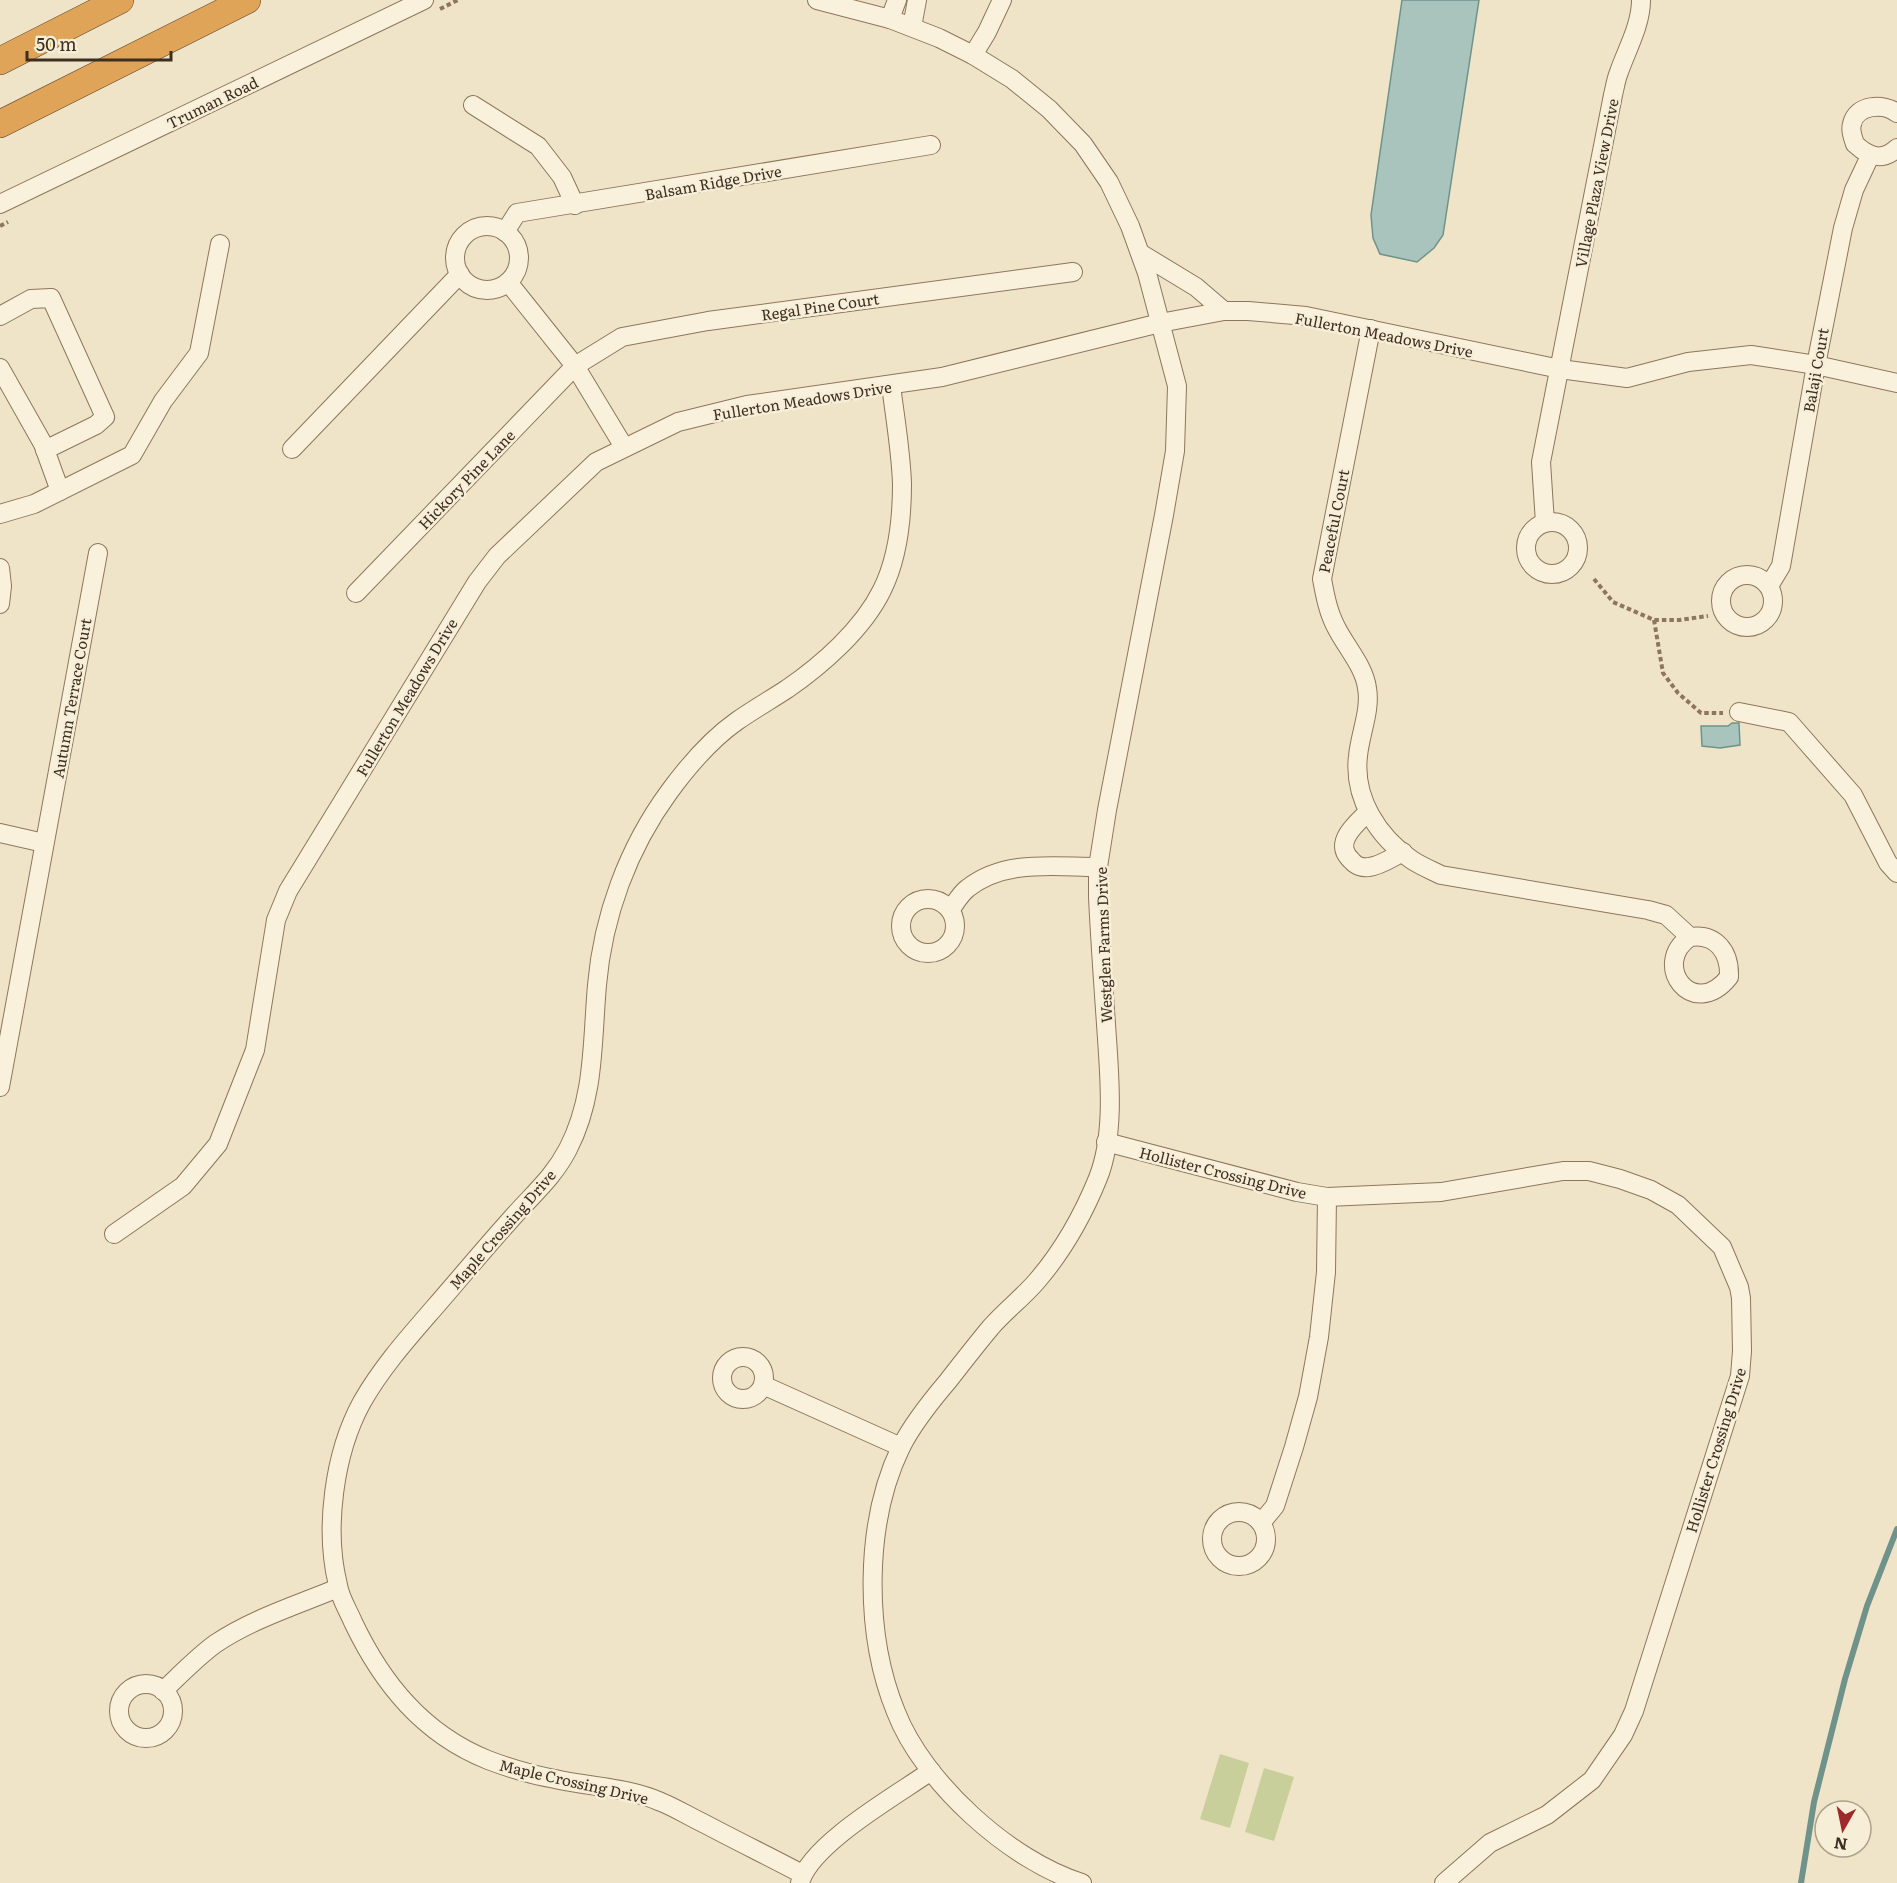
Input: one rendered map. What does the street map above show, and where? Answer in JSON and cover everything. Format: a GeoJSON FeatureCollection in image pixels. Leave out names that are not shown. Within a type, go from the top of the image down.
{"type":"FeatureCollection","features":[{"type":"Feature","properties":{"kind":"highway"},"geometry":{"type":"LineString","coordinates":[[0,61],[120,0]]}},
{"type":"Feature","properties":{"kind":"highway"},"geometry":{"type":"LineString","coordinates":[[0,124],[247,0]]}},
{"type":"Feature","properties":{"kind":"street","name":"Truman Road"},"geometry":{"type":"LineString","coordinates":[[0,204],[423,0]]}},
{"type":"Feature","properties":{"kind":"street","name":"Westglen Farms Drive"},"geometry":{"type":"LineString","coordinates":[[817,0],[890,19],[974,55],[1012,80],[1049,109],[1083,144],[1109,182],[1130,226],[1140,253],[1176,386],[1175,451],[1098,867],[1110,1089],[1106,1142],[1099,1175],[1072,1230],[1036,1281],[992,1326],[927,1406],[901,1446],[887,1485],[876,1528],[873,1567],[874,1605],[885,1678],[896,1714],[913,1744],[931,1771],[978,1822],[1024,1855],[1052,1871],[1082,1883]]}},
{"type":"Feature","properties":{"kind":"street"},"geometry":{"type":"LineString","coordinates":[[890,19],[897,0]]}},
{"type":"Feature","properties":{"kind":"street"},"geometry":{"type":"LineString","coordinates":[[912,27],[917,0]]}},
{"type":"Feature","properties":{"kind":"street"},"geometry":{"type":"LineString","coordinates":[[974,55],[1002,0]]}},
{"type":"Feature","properties":{"kind":"street","name":"Village Plaza View Drive"},"geometry":{"type":"LineString","coordinates":[[1545,523],[1542,462],[1613,95],[1641,8],[1641,0]]}},
{"type":"Feature","properties":{"kind":"street"},"geometry":{"type":"LineString","coordinates":[[473,105],[538,146],[562,177],[575,205]]}},
{"type":"Feature","properties":{"kind":"street"},"geometry":{"type":"LineString","coordinates":[[1897,113],[1882,106],[1869,107],[1863,110],[1852,124],[1855,144],[1870,156],[1887,155],[1897,148]]}},
{"type":"Feature","properties":{"kind":"street","name":"Balsam Ridge Drive"},"geometry":{"type":"LineString","coordinates":[[505,232],[517,213],[931,145]]}},
{"type":"Feature","properties":{"kind":"street","name":"Balaji Court"},"geometry":{"type":"LineString","coordinates":[[1769,586],[1781,566],[1842,228],[1854,190],[1870,156]]}},
{"type":"Feature","properties":{"kind":"street"},"geometry":{"type":"LineString","coordinates":[[484,226],[495,227],[505,232],[517,247],[519,258],[517,269],[508,282],[487,290],[476,288],[460,274],[456,264],[459,243],[473,229],[484,226]]}},
{"type":"Feature","properties":{"kind":"street"},"geometry":{"type":"LineString","coordinates":[[0,514],[34,504],[132,455],[163,401],[199,353],[220,244]]}},
{"type":"Feature","properties":{"kind":"street"},"geometry":{"type":"LineString","coordinates":[[1140,253],[1196,287],[1224,311]]}},
{"type":"Feature","properties":{"kind":"street","name":"Regal Pine Court"},"geometry":{"type":"LineString","coordinates":[[575,366],[622,337],[708,321],[1072,272]]}},
{"type":"Feature","properties":{"kind":"street"},"geometry":{"type":"LineString","coordinates":[[292,449],[460,274]]}},
{"type":"Feature","properties":{"kind":"street"},"geometry":{"type":"LineString","coordinates":[[508,282],[575,366],[624,447]]}},
{"type":"Feature","properties":{"kind":"street"},"geometry":{"type":"LineString","coordinates":[[0,316],[31,299],[51,298],[105,417],[96,425],[45,450]]}},
{"type":"Feature","properties":{"kind":"street","name":"Fullerton Meadows Drive"},"geometry":{"type":"LineString","coordinates":[[114,1234],[183,1186],[218,1144],[255,1050],[276,920],[288,891],[477,582],[497,556],[596,462],[624,447],[678,422],[747,405],[942,377],[1160,323],[1224,311],[1306,316],[1560,369],[1627,378],[1688,362],[1751,355],[1816,365],[1897,383]]}},
{"type":"Feature","properties":{"kind":"street","name":"Peaceful Court"},"geometry":{"type":"LineString","coordinates":[[1371,329],[1322,579],[1326,602],[1336,627],[1361,670],[1367,688],[1367,707],[1357,775],[1361,796],[1368,812],[1383,834],[1412,860],[1441,875],[1648,910],[1666,915],[1689,937]]}},
{"type":"Feature","properties":{"kind":"street","name":"Hickory Pine Lane"},"geometry":{"type":"LineString","coordinates":[[356,593],[575,366]]}},
{"type":"Feature","properties":{"kind":"street"},"geometry":{"type":"LineString","coordinates":[[0,368],[45,450],[60,491]]}},
{"type":"Feature","properties":{"kind":"street","name":"Maple Crossing Drive"},"geometry":{"type":"LineString","coordinates":[[801,1879],[661,1802],[613,1788],[555,1779],[506,1766],[482,1758],[430,1726],[387,1682],[366,1648],[338,1588],[332,1515],[338,1475],[349,1432],[362,1402],[393,1355],[516,1213],[548,1181],[567,1151],[584,1116],[592,1064],[598,979],[608,919],[633,851],[649,820],[699,754],[733,723],[824,662],[854,631],[882,592],[895,556],[901,515],[902,479],[891,386]]}},
{"type":"Feature","properties":{"kind":"street","name":"Autumn Terrace Court"},"geometry":{"type":"LineString","coordinates":[[0,1087],[98,553]]}},
{"type":"Feature","properties":{"kind":"street"},"geometry":{"type":"LineString","coordinates":[[0,568],[2,586],[0,603]]}},
{"type":"Feature","properties":{"kind":"street"},"geometry":{"type":"LineString","coordinates":[[1739,712],[1788,722],[1853,795],[1888,863],[1897,873]]}},
{"type":"Feature","properties":{"kind":"street"},"geometry":{"type":"LineString","coordinates":[[1368,812],[1348,831],[1344,839],[1346,855],[1351,861],[1358,866],[1371,867],[1403,852]]}},
{"type":"Feature","properties":{"kind":"street"},"geometry":{"type":"LineString","coordinates":[[0,833],[44,843]]}},
{"type":"Feature","properties":{"kind":"street"},"geometry":{"type":"LineString","coordinates":[[951,909],[966,889],[1001,870],[1016,867],[1098,867]]}},
{"type":"Feature","properties":{"kind":"street","name":"Hollister Crossing Drive"},"geometry":{"type":"LineString","coordinates":[[1106,1142],[1297,1192],[1327,1197],[1441,1192],[1563,1171],[1589,1172],[1620,1179],[1651,1190],[1678,1205],[1722,1248],[1739,1287],[1743,1323],[1740,1376],[1634,1711],[1623,1735],[1592,1780],[1547,1815],[1490,1843],[1444,1883]]}},
{"type":"Feature","properties":{"kind":"street"},"geometry":{"type":"LineString","coordinates":[[1262,1523],[1275,1506],[1308,1397],[1319,1337],[1326,1272],[1327,1197]]}},
{"type":"Feature","properties":{"kind":"street"},"geometry":{"type":"LineString","coordinates":[[763,1385],[901,1446]]}},
{"type":"Feature","properties":{"kind":"street"},"geometry":{"type":"LineString","coordinates":[[163,1691],[185,1669],[216,1644],[254,1622],[338,1588]]}},
{"type":"Feature","properties":{"kind":"street"},"geometry":{"type":"LineString","coordinates":[[801,1879],[831,1840],[931,1771]]}},
{"type":"Feature","properties":{"kind":"path"},"geometry":{"type":"LineString","coordinates":[[1594,579],[1613,602],[1654,620],[1679,621],[1708,616]]}},
{"type":"Feature","properties":{"kind":"path"},"geometry":{"type":"LineString","coordinates":[[1654,620],[1663,672],[1678,693],[1701,713],[1739,712]]}},
{"type":"Feature","properties":{"kind":"green space"},"geometry":{"type":"Polygon","coordinates":[[[1220,1754],[1249,1763],[1230,1828],[1200,1819],[1220,1754]]]}},
{"type":"Feature","properties":{"kind":"green space"},"geometry":{"type":"Polygon","coordinates":[[[1264,1768],[1294,1777],[1274,1841],[1245,1832],[1264,1768]]]}},
{"type":"Feature","properties":{"kind":"water"},"geometry":{"type":"Polygon","coordinates":[[[1402,0],[1479,0],[1443,235],[1434,248],[1417,262],[1380,254],[1373,238],[1371,215],[1402,0]]]}},
{"type":"Feature","properties":{"kind":"water"},"geometry":{"type":"Polygon","coordinates":[[[1732,723],[1739,723],[1740,745],[1720,748],[1702,746],[1701,726],[1728,726],[1732,723]]]}},
{"type":"Feature","properties":{"kind":"waterway"},"geometry":{"type":"LineString","coordinates":[[1801,1883],[1814,1802],[1845,1679],[1867,1606],[1897,1529]]}}]}
